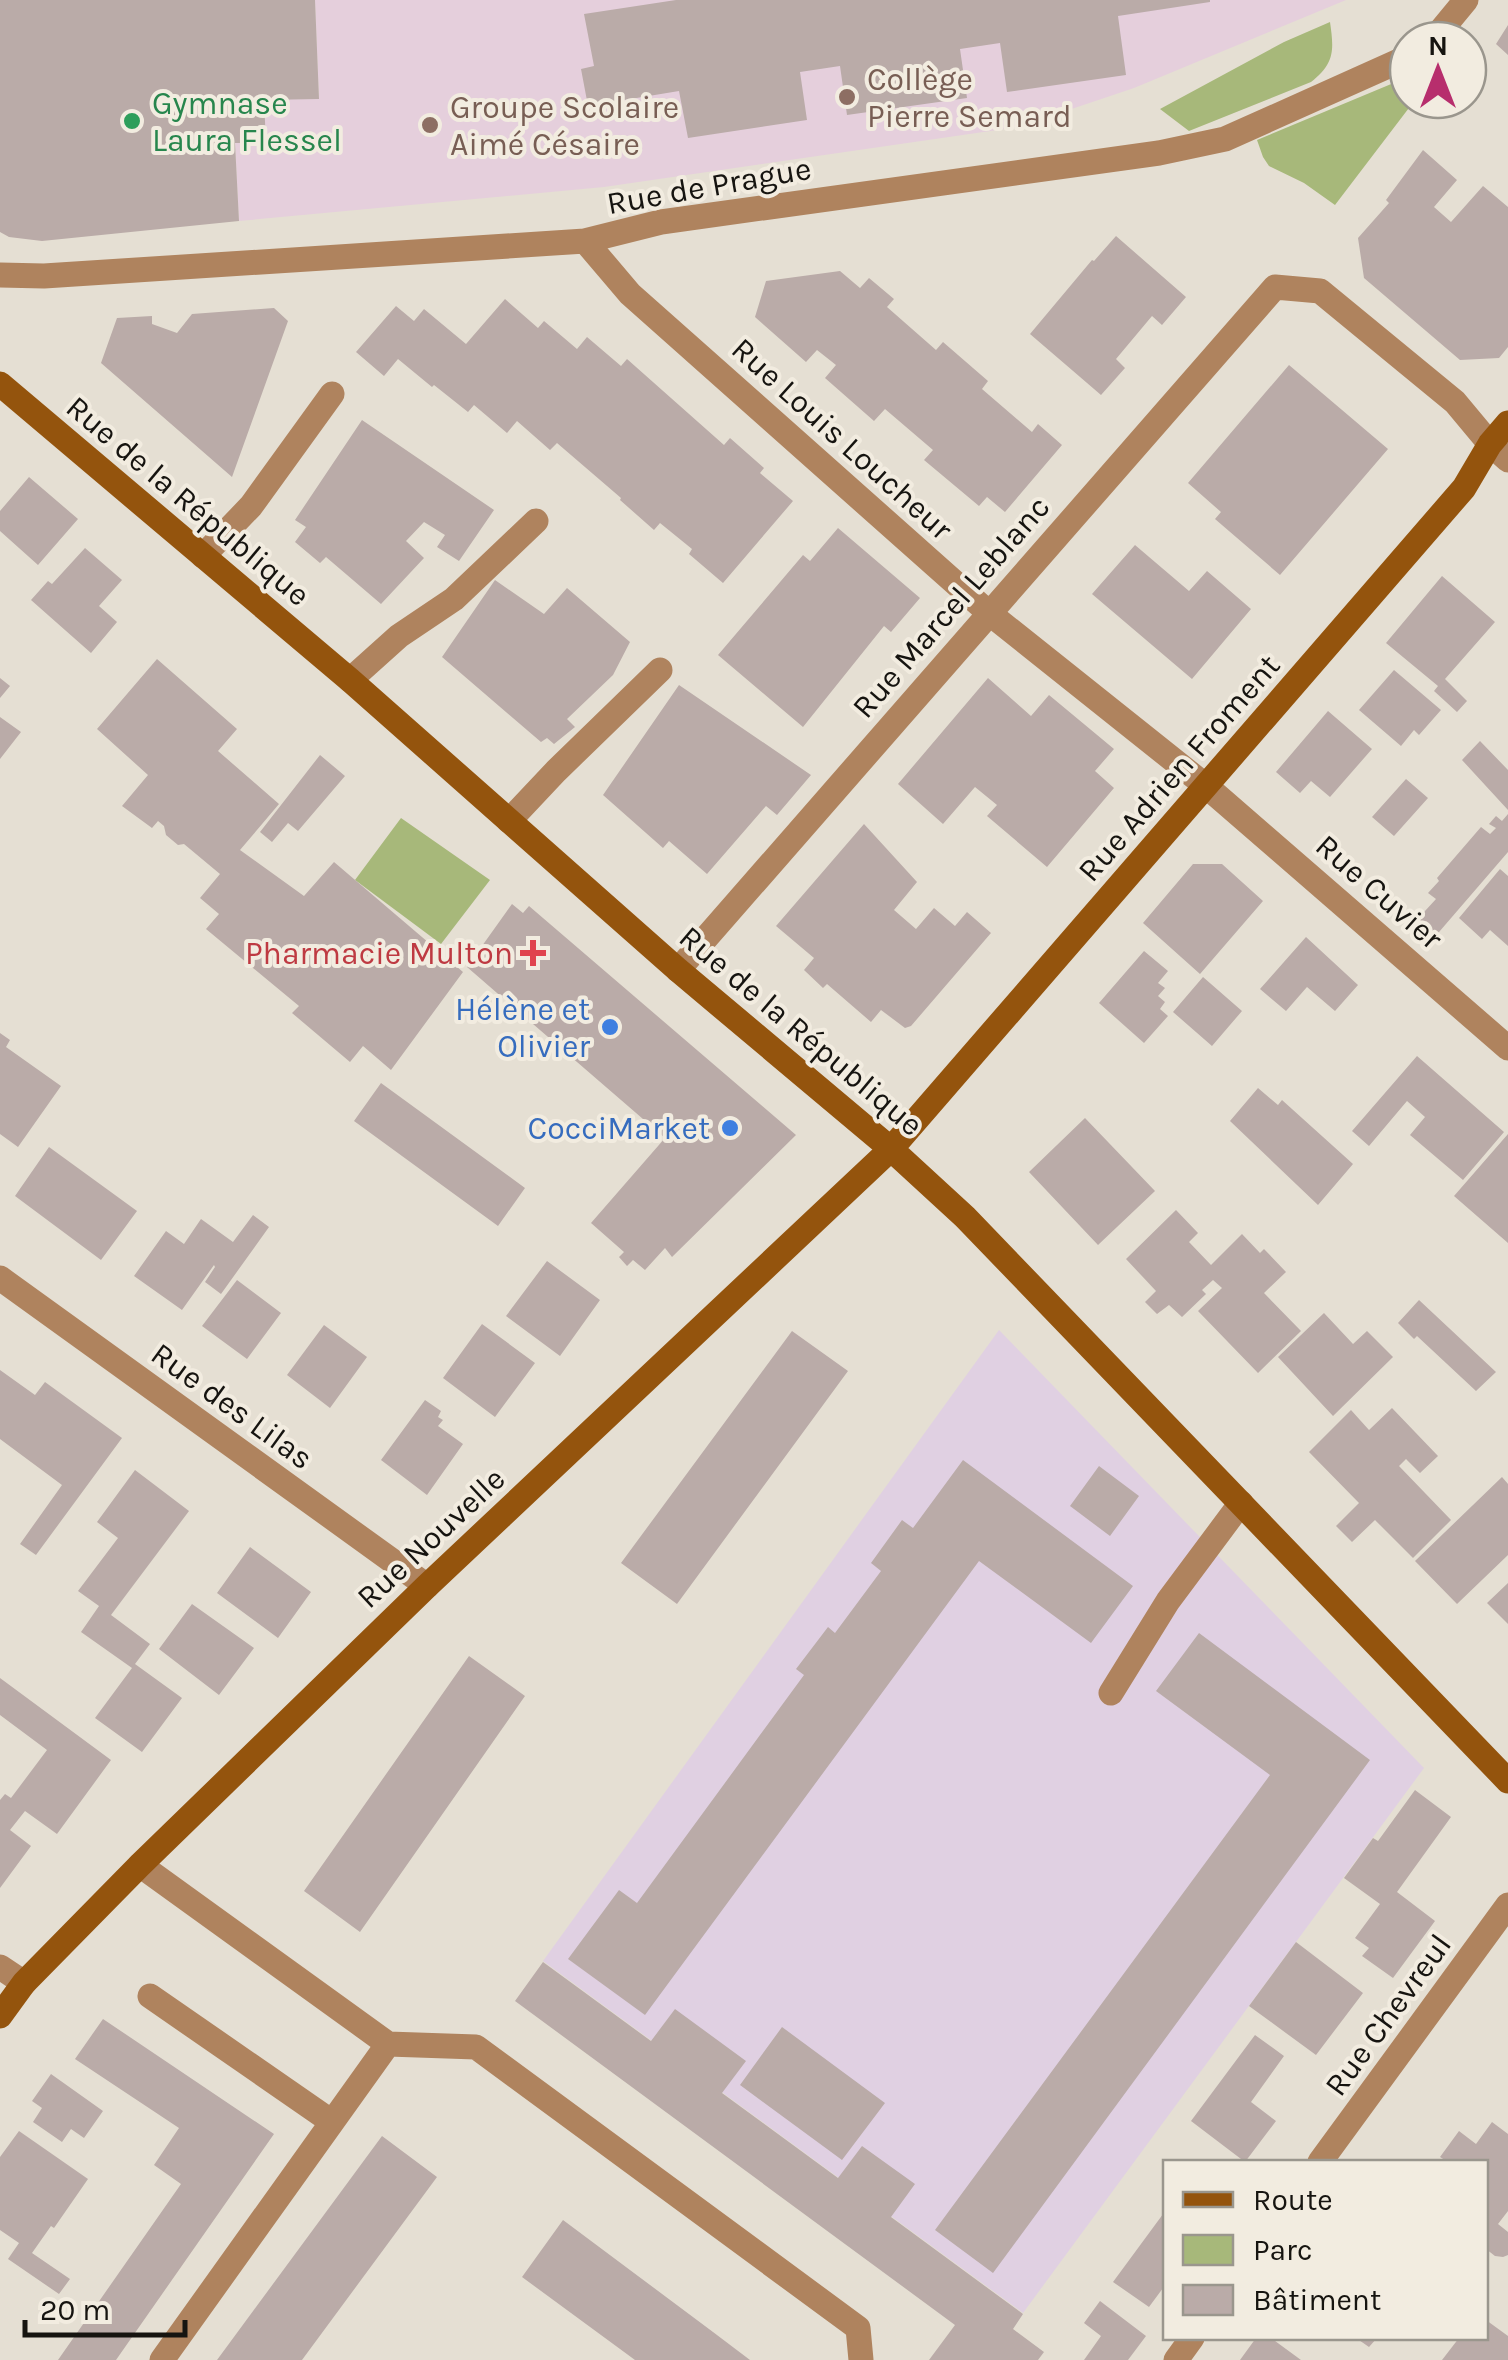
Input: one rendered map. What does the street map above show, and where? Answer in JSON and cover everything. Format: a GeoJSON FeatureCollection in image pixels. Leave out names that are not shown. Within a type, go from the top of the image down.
{"type":"FeatureCollection","features":[{"type":"Feature","properties":{"kind":"street"},"geometry":{"type":"LineString","coordinates":[[1450,20],[1466,0]]}},
{"type":"Feature","properties":{"kind":"street","name":"Rue de Prague"},"geometry":{"type":"LineString","coordinates":[[0,275],[44,276],[585,241],[661,222],[1159,154],[1226,139],[1388,66]]}},
{"type":"Feature","properties":{"kind":"street","name":"Rue Louis Loucheur"},"geometry":{"type":"LineString","coordinates":[[585,241],[630,294],[989,613],[1206,786]]}},
{"type":"Feature","properties":{"kind":"street","name":"Rue Marcel Leblanc"},"geometry":{"type":"LineString","coordinates":[[678,970],[1275,287],[1320,292],[1455,402],[1499,452]]}},
{"type":"Feature","properties":{"kind":"street","name":"Rue de la République"},"geometry":{"type":"LineString","coordinates":[[0,384],[350,680],[965,1217],[1508,1780]]}},
{"type":"Feature","properties":{"kind":"street"},"geometry":{"type":"LineString","coordinates":[[203,556],[251,506],[332,394]]}},
{"type":"Feature","properties":{"kind":"street","name":"Rue Adrien Froment"},"geometry":{"type":"LineString","coordinates":[[891,1149],[1499,452],[1508,423]]}},
{"type":"Feature","properties":{"kind":"street"},"geometry":{"type":"LineString","coordinates":[[350,680],[399,636],[454,599],[536,521]]}},
{"type":"Feature","properties":{"kind":"street"},"geometry":{"type":"LineString","coordinates":[[509,821],[660,670]]}},
{"type":"Feature","properties":{"kind":"street","name":"Rue Cuvier"},"geometry":{"type":"LineString","coordinates":[[1206,786],[1508,1048]]}},
{"type":"Feature","properties":{"kind":"street","name":"Rue Nouvelle"},"geometry":{"type":"LineString","coordinates":[[0,2016],[24,1983],[140,1866],[427,1586],[891,1149]]}},
{"type":"Feature","properties":{"kind":"street","name":"Rue des Lilas"},"geometry":{"type":"LineString","coordinates":[[0,1278],[427,1586]]}},
{"type":"Feature","properties":{"kind":"street"},"geometry":{"type":"LineString","coordinates":[[1112,1694],[1168,1601],[1241,1504]]}},
{"type":"Feature","properties":{"kind":"street"},"geometry":{"type":"LineString","coordinates":[[140,1866],[388,2044],[476,2047],[858,2328],[861,2360]]}},
{"type":"Feature","properties":{"kind":"street","name":"Rue Chevreul"},"geometry":{"type":"LineString","coordinates":[[1321,2160],[1508,1905]]}},
{"type":"Feature","properties":{"kind":"street"},"geometry":{"type":"LineString","coordinates":[[0,1967],[24,1983]]}},
{"type":"Feature","properties":{"kind":"street"},"geometry":{"type":"LineString","coordinates":[[150,1996],[332,2122]]}},
{"type":"Feature","properties":{"kind":"street"},"geometry":{"type":"LineString","coordinates":[[162,2360],[388,2044]]}},
{"type":"Feature","properties":{"kind":"shaded area","name":"Collège Pierre Semard"},"geometry":{"type":"Polygon","coordinates":[[[315,0],[1346,0],[1134,88],[1018,127],[604,187],[239,221],[235,143],[265,142],[264,100],[319,98],[315,0]]]}},
{"type":"Feature","properties":{"kind":"shaded area"},"geometry":{"type":"Polygon","coordinates":[[[999,1330],[1424,1768],[1023,2313],[543,1961],[999,1330]]]}},
{"type":"Feature","properties":{"kind":"green space"},"geometry":{"type":"Polygon","coordinates":[[[1330,22],[1331,55],[1325,69],[1311,82],[1189,131],[1160,109],[1284,42],[1330,22]]]}},
{"type":"Feature","properties":{"kind":"green space"},"geometry":{"type":"Polygon","coordinates":[[[1388,85],[1388,120],[1400,120],[1335,205],[1304,183],[1269,166],[1257,140],[1388,85]]]}},
{"type":"Feature","properties":{"kind":"green space"},"geometry":{"type":"Polygon","coordinates":[[[401,818],[490,880],[441,944],[355,880],[401,818]]]}},
{"type":"Feature","properties":{"kind":"building","name":"Gymnase Laura Flessel"},"geometry":{"type":"Polygon","coordinates":[[[0,0],[315,0],[319,99],[264,100],[266,143],[235,143],[239,221],[42,241],[9,237],[0,232],[0,0]]]}},
{"type":"Feature","properties":{"kind":"building"},"geometry":{"type":"Polygon","coordinates":[[[676,0],[1210,2],[1118,16],[1126,75],[1007,92],[1000,43],[960,49],[967,98],[847,115],[840,66],[800,72],[807,120],[688,138],[679,91],[588,106],[581,69],[594,66],[584,14],[676,0]]]}},
{"type":"Feature","properties":{"kind":"building"},"geometry":{"type":"Polygon","coordinates":[[[1508,25],[1508,55],[1496,44],[1508,25]]]}},
{"type":"Feature","properties":{"kind":"building"},"geometry":{"type":"Polygon","coordinates":[[[1423,150],[1457,180],[1434,207],[1451,222],[1483,186],[1508,207],[1508,347],[1499,358],[1460,360],[1364,278],[1358,238],[1389,203],[1386,200],[1423,150]]]}},
{"type":"Feature","properties":{"kind":"building"},"geometry":{"type":"Polygon","coordinates":[[[1116,236],[1186,297],[1162,325],[1152,316],[1116,359],[1125,368],[1101,395],[1030,334],[1116,236]]]}},
{"type":"Feature","properties":{"kind":"building"},"geometry":{"type":"Polygon","coordinates":[[[840,271],[860,288],[869,278],[894,299],[887,307],[936,350],[943,342],[988,381],[982,389],[1032,432],[1038,424],[1062,445],[1005,512],[987,497],[979,506],[924,460],[933,450],[885,409],[874,421],[825,378],[836,365],[817,350],[806,362],[755,317],[766,281],[840,271]]]}},
{"type":"Feature","properties":{"kind":"building"},"geometry":{"type":"Polygon","coordinates":[[[505,299],[538,328],[544,321],[577,349],[587,337],[621,366],[627,359],[724,445],[730,438],[764,468],[760,473],[793,501],[723,583],[689,554],[692,549],[660,523],[654,530],[557,443],[550,450],[517,421],[507,433],[474,405],[468,412],[398,359],[384,376],[356,352],[396,306],[414,321],[424,309],[466,344],[505,299]]]}},
{"type":"Feature","properties":{"kind":"building"},"geometry":{"type":"Polygon","coordinates":[[[274,308],[288,321],[232,477],[101,363],[117,318],[152,316],[152,324],[177,333],[192,314],[274,308]]]}},
{"type":"Feature","properties":{"kind":"building"},"geometry":{"type":"Polygon","coordinates":[[[1289,365],[1388,449],[1280,575],[1215,519],[1221,512],[1188,483],[1289,365]]]}},
{"type":"Feature","properties":{"kind":"building"},"geometry":{"type":"Polygon","coordinates":[[[362,420],[494,510],[459,561],[437,547],[445,535],[424,522],[406,541],[424,558],[381,604],[326,557],[320,563],[295,542],[306,527],[295,520],[362,420]]]}},
{"type":"Feature","properties":{"kind":"building"},"geometry":{"type":"Polygon","coordinates":[[[29,477],[78,519],[38,565],[0,531],[0,511],[29,477]]]}},
{"type":"Feature","properties":{"kind":"building"},"geometry":{"type":"Polygon","coordinates":[[[838,528],[920,598],[891,632],[884,626],[803,727],[718,655],[803,555],[810,561],[838,528]]]}},
{"type":"Feature","properties":{"kind":"building"},"geometry":{"type":"Polygon","coordinates":[[[1135,545],[1189,591],[1207,571],[1251,609],[1192,679],[1092,594],[1135,545]]]}},
{"type":"Feature","properties":{"kind":"building"},"geometry":{"type":"Polygon","coordinates":[[[85,548],[122,580],[99,606],[117,622],[91,653],[31,600],[48,581],[52,584],[85,548]]]}},
{"type":"Feature","properties":{"kind":"building"},"geometry":{"type":"Polygon","coordinates":[[[1442,576],[1495,622],[1445,679],[1467,701],[1457,712],[1434,691],[1438,686],[1386,643],[1442,576]]]}},
{"type":"Feature","properties":{"kind":"building"},"geometry":{"type":"Polygon","coordinates":[[[495,580],[544,614],[567,588],[630,642],[613,675],[567,719],[575,727],[554,744],[547,738],[541,742],[442,657],[495,580]]]}},
{"type":"Feature","properties":{"kind":"building"},"geometry":{"type":"Polygon","coordinates":[[[157,659],[237,729],[218,751],[279,804],[240,850],[304,896],[334,862],[463,972],[391,1070],[363,1046],[350,1062],[292,1013],[299,1006],[206,929],[219,914],[200,898],[220,874],[184,844],[178,845],[166,835],[158,821],[152,828],[122,806],[148,775],[97,729],[157,659]]]}},
{"type":"Feature","properties":{"kind":"building"},"geometry":{"type":"Polygon","coordinates":[[[1394,670],[1441,710],[1419,735],[1414,730],[1401,746],[1359,710],[1394,670]]]}},
{"type":"Feature","properties":{"kind":"building"},"geometry":{"type":"Polygon","coordinates":[[[0,678],[10,686],[0,698],[0,678]]]}},
{"type":"Feature","properties":{"kind":"building"},"geometry":{"type":"Polygon","coordinates":[[[988,678],[1031,716],[1049,695],[1114,749],[1095,771],[1114,788],[1047,867],[987,816],[997,805],[975,787],[943,824],[898,784],[988,678]]]}},
{"type":"Feature","properties":{"kind":"building"},"geometry":{"type":"Polygon","coordinates":[[[679,685],[811,775],[777,815],[766,806],[707,874],[669,841],[663,848],[603,795],[679,685]]]}},
{"type":"Feature","properties":{"kind":"building"},"geometry":{"type":"Polygon","coordinates":[[[1328,711],[1372,749],[1330,797],[1311,781],[1300,793],[1276,772],[1328,711]]]}},
{"type":"Feature","properties":{"kind":"building"},"geometry":{"type":"Polygon","coordinates":[[[0,717],[21,732],[0,759],[0,717]]]}},
{"type":"Feature","properties":{"kind":"building"},"geometry":{"type":"Polygon","coordinates":[[[1480,741],[1508,770],[1508,810],[1462,760],[1480,741]]]}},
{"type":"Feature","properties":{"kind":"building"},"geometry":{"type":"Polygon","coordinates":[[[320,755],[345,776],[298,831],[288,823],[272,842],[260,832],[320,755]]]}},
{"type":"Feature","properties":{"kind":"building"},"geometry":{"type":"Polygon","coordinates":[[[1406,779],[1428,798],[1394,836],[1372,817],[1406,779]]]}},
{"type":"Feature","properties":{"kind":"building"},"geometry":{"type":"Polygon","coordinates":[[[1508,814],[1508,852],[1433,939],[1414,923],[1436,899],[1428,893],[1439,881],[1437,878],[1481,827],[1490,834],[1496,828],[1489,824],[1496,816],[1502,821],[1508,814]]]}},
{"type":"Feature","properties":{"kind":"building"},"geometry":{"type":"Polygon","coordinates":[[[864,824],[917,882],[894,910],[916,929],[934,908],[955,926],[967,912],[991,933],[911,1026],[905,1028],[881,1010],[871,1022],[827,984],[823,988],[804,970],[814,958],[776,926],[864,824]]]}},
{"type":"Feature","properties":{"kind":"building"},"geometry":{"type":"Polygon","coordinates":[[[1193,864],[1222,864],[1263,901],[1200,974],[1143,923],[1193,864]]]}},
{"type":"Feature","properties":{"kind":"building"},"geometry":{"type":"Polygon","coordinates":[[[1500,869],[1508,876],[1508,946],[1490,930],[1482,939],[1459,918],[1500,869]]]}},
{"type":"Feature","properties":{"kind":"building"},"geometry":{"type":"Polygon","coordinates":[[[512,904],[523,913],[529,906],[796,1135],[672,1257],[665,1248],[645,1270],[633,1260],[627,1266],[619,1257],[624,1252],[591,1223],[665,1138],[467,967],[512,904]]]}},
{"type":"Feature","properties":{"kind":"building"},"geometry":{"type":"Polygon","coordinates":[[[1306,937],[1358,985],[1335,1011],[1307,987],[1286,1011],[1260,989],[1306,937]]]}},
{"type":"Feature","properties":{"kind":"building"},"geometry":{"type":"Polygon","coordinates":[[[1144,951],[1168,971],[1158,983],[1165,988],[1158,996],[1165,1002],[1160,1009],[1168,1016],[1144,1043],[1099,1003],[1144,951]]]}},
{"type":"Feature","properties":{"kind":"building"},"geometry":{"type":"Polygon","coordinates":[[[1203,977],[1242,1011],[1212,1046],[1173,1012],[1203,977]]]}},
{"type":"Feature","properties":{"kind":"building"},"geometry":{"type":"Polygon","coordinates":[[[0,1033],[10,1040],[6,1047],[61,1086],[18,1147],[0,1134],[0,1033]]]}},
{"type":"Feature","properties":{"kind":"building"},"geometry":{"type":"Polygon","coordinates":[[[1417,1056],[1504,1132],[1463,1180],[1410,1135],[1425,1117],[1407,1101],[1369,1146],[1352,1131],[1417,1056]]]}},
{"type":"Feature","properties":{"kind":"building"},"geometry":{"type":"Polygon","coordinates":[[[381,1083],[525,1188],[498,1226],[354,1121],[381,1083]]]}},
{"type":"Feature","properties":{"kind":"building"},"geometry":{"type":"Polygon","coordinates":[[[1258,1088],[1278,1105],[1282,1100],[1353,1164],[1318,1205],[1230,1121],[1258,1088]]]}},
{"type":"Feature","properties":{"kind":"building"},"geometry":{"type":"Polygon","coordinates":[[[1085,1118],[1155,1191],[1098,1245],[1029,1172],[1085,1118]]]}},
{"type":"Feature","properties":{"kind":"building"},"geometry":{"type":"Polygon","coordinates":[[[1508,1134],[1508,1243],[1454,1196],[1508,1134]]]}},
{"type":"Feature","properties":{"kind":"building"},"geometry":{"type":"Polygon","coordinates":[[[49,1147],[137,1211],[101,1260],[15,1196],[49,1147]]]}},
{"type":"Feature","properties":{"kind":"building"},"geometry":{"type":"Polygon","coordinates":[[[1176,1210],[1198,1233],[1189,1242],[1211,1265],[1242,1234],[1260,1253],[1264,1249],[1286,1272],[1264,1293],[1301,1331],[1258,1373],[1198,1311],[1222,1288],[1213,1280],[1202,1290],[1206,1294],[1182,1317],[1169,1305],[1157,1314],[1145,1302],[1156,1291],[1126,1259],[1176,1210]]]}},
{"type":"Feature","properties":{"kind":"building"},"geometry":{"type":"Polygon","coordinates":[[[253,1215],[269,1227],[221,1294],[205,1282],[214,1265],[182,1310],[134,1276],[166,1231],[184,1244],[201,1219],[233,1242],[253,1215]]]}},
{"type":"Feature","properties":{"kind":"building"},"geometry":{"type":"Polygon","coordinates":[[[547,1261],[600,1300],[560,1356],[506,1316],[547,1261]]]}},
{"type":"Feature","properties":{"kind":"building"},"geometry":{"type":"Polygon","coordinates":[[[237,1280],[281,1313],[247,1359],[202,1326],[237,1280]]]}},
{"type":"Feature","properties":{"kind":"building"},"geometry":{"type":"Polygon","coordinates":[[[1419,1300],[1496,1372],[1476,1391],[1398,1323],[1419,1300]]]}},
{"type":"Feature","properties":{"kind":"building"},"geometry":{"type":"Polygon","coordinates":[[[1324,1313],[1353,1344],[1367,1331],[1393,1357],[1333,1416],[1278,1357],[1324,1313]]]}},
{"type":"Feature","properties":{"kind":"building"},"geometry":{"type":"Polygon","coordinates":[[[482,1324],[535,1363],[495,1417],[443,1378],[482,1324]]]}},
{"type":"Feature","properties":{"kind":"building"},"geometry":{"type":"Polygon","coordinates":[[[324,1325],[367,1357],[330,1408],[287,1375],[324,1325]]]}},
{"type":"Feature","properties":{"kind":"building"},"geometry":{"type":"Polygon","coordinates":[[[792,1331],[848,1371],[677,1604],[621,1563],[792,1331]]]}},
{"type":"Feature","properties":{"kind":"building"},"geometry":{"type":"Polygon","coordinates":[[[0,1370],[35,1395],[45,1382],[122,1438],[36,1555],[20,1544],[62,1485],[0,1439],[0,1370]]]}},
{"type":"Feature","properties":{"kind":"building"},"geometry":{"type":"Polygon","coordinates":[[[425,1400],[441,1411],[438,1417],[443,1420],[438,1426],[463,1444],[427,1495],[381,1460],[425,1400]]]}},
{"type":"Feature","properties":{"kind":"building"},"geometry":{"type":"Polygon","coordinates":[[[1392,1408],[1438,1456],[1420,1473],[1406,1459],[1399,1466],[1451,1520],[1413,1558],[1375,1520],[1352,1542],[1336,1526],[1359,1503],[1309,1452],[1351,1410],[1369,1430],[1392,1408]]]}},
{"type":"Feature","properties":{"kind":"building"},"geometry":{"type":"Polygon","coordinates":[[[963,1460],[1133,1586],[1091,1643],[979,1561],[645,2015],[568,1959],[619,1890],[637,1903],[804,1675],[796,1669],[828,1627],[835,1633],[881,1571],[871,1563],[902,1520],[913,1528],[963,1460]]]}},
{"type":"Feature","properties":{"kind":"building"},"geometry":{"type":"Polygon","coordinates":[[[1099,1466],[1139,1496],[1110,1536],[1070,1506],[1099,1466]]]}},
{"type":"Feature","properties":{"kind":"building"},"geometry":{"type":"Polygon","coordinates":[[[135,1470],[189,1511],[111,1615],[150,1644],[135,1664],[182,1698],[142,1752],[95,1718],[132,1668],[81,1632],[99,1606],[78,1591],[118,1538],[97,1522],[135,1470]]]}},
{"type":"Feature","properties":{"kind":"building"},"geometry":{"type":"Polygon","coordinates":[[[1502,1477],[1508,1484],[1508,1555],[1457,1604],[1415,1561],[1502,1477]]]}},
{"type":"Feature","properties":{"kind":"building"},"geometry":{"type":"Polygon","coordinates":[[[250,1547],[311,1592],[278,1638],[217,1593],[250,1547]]]}},
{"type":"Feature","properties":{"kind":"building"},"geometry":{"type":"Polygon","coordinates":[[[1508,1583],[1508,1624],[1487,1603],[1508,1583]]]}},
{"type":"Feature","properties":{"kind":"building"},"geometry":{"type":"Polygon","coordinates":[[[192,1604],[254,1648],[219,1695],[159,1649],[192,1604]]]}},
{"type":"Feature","properties":{"kind":"building"},"geometry":{"type":"Polygon","coordinates":[[[1199,1633],[1370,1760],[993,2273],[935,2230],[1270,1775],[1156,1691],[1199,1633]]]}},
{"type":"Feature","properties":{"kind":"building"},"geometry":{"type":"Polygon","coordinates":[[[469,1656],[525,1696],[360,1932],[304,1891],[469,1656]]]}},
{"type":"Feature","properties":{"kind":"building"},"geometry":{"type":"Polygon","coordinates":[[[0,1678],[111,1760],[57,1834],[25,1811],[10,1830],[31,1846],[0,1888],[0,1800],[5,1794],[11,1798],[47,1750],[0,1715],[0,1678]]]}},
{"type":"Feature","properties":{"kind":"building"},"geometry":{"type":"Polygon","coordinates":[[[1415,1790],[1451,1817],[1397,1892],[1435,1921],[1393,1978],[1362,1956],[1369,1948],[1355,1938],[1380,1904],[1344,1878],[1373,1838],[1378,1841],[1415,1790]]]}},
{"type":"Feature","properties":{"kind":"building"},"geometry":{"type":"Polygon","coordinates":[[[1296,1942],[1363,1993],[1316,2055],[1249,2006],[1296,1942]]]}},
{"type":"Feature","properties":{"kind":"building"},"geometry":{"type":"Polygon","coordinates":[[[543,1962],[651,2041],[675,2009],[746,2061],[722,2093],[838,2178],[862,2146],[915,2184],[891,2217],[1023,2314],[1013,2329],[1044,2352],[1038,2360],[929,2360],[955,2325],[515,2001],[543,1962]]]}},
{"type":"Feature","properties":{"kind":"building"},"geometry":{"type":"Polygon","coordinates":[[[103,2019],[274,2134],[116,2360],[58,2360],[181,2184],[154,2165],[179,2128],[75,2059],[103,2019]]]}},
{"type":"Feature","properties":{"kind":"building"},"geometry":{"type":"Polygon","coordinates":[[[782,2027],[885,2103],[842,2160],[740,2085],[782,2027]]]}},
{"type":"Feature","properties":{"kind":"building"},"geometry":{"type":"Polygon","coordinates":[[[1255,2035],[1284,2056],[1251,2102],[1276,2121],[1247,2160],[1191,2121],[1255,2035]]]}},
{"type":"Feature","properties":{"kind":"building"},"geometry":{"type":"Polygon","coordinates":[[[51,2074],[103,2111],[84,2138],[71,2129],[62,2142],[33,2122],[42,2108],[32,2101],[51,2074]]]}},
{"type":"Feature","properties":{"kind":"building"},"geometry":{"type":"Polygon","coordinates":[[[1492,2122],[1508,2134],[1508,2211],[1498,2224],[1508,2232],[1508,2255],[1503,2257],[1488,2251],[1488,2160],[1440,2157],[1459,2131],[1476,2144],[1492,2122]]]}},
{"type":"Feature","properties":{"kind":"building"},"geometry":{"type":"Polygon","coordinates":[[[19,2131],[88,2179],[32,2253],[70,2279],[59,2294],[8,2259],[19,2243],[0,2230],[0,2157],[19,2131]]]}},
{"type":"Feature","properties":{"kind":"building"},"geometry":{"type":"Polygon","coordinates":[[[382,2136],[437,2177],[302,2360],[217,2360],[382,2136]]]}},
{"type":"Feature","properties":{"kind":"building"},"geometry":{"type":"Polygon","coordinates":[[[1163,2214],[1163,2288],[1149,2307],[1113,2282],[1163,2214]]]}},
{"type":"Feature","properties":{"kind":"building"},"geometry":{"type":"Polygon","coordinates":[[[563,2220],[750,2360],[635,2360],[522,2277],[563,2220]]]}},
{"type":"Feature","properties":{"kind":"building"},"geometry":{"type":"Polygon","coordinates":[[[1100,2301],[1146,2336],[1128,2360],[1084,2360],[1101,2336],[1084,2323],[1100,2301]]]}},
{"type":"Feature","properties":{"kind":"building"},"geometry":{"type":"Polygon","coordinates":[[[1488,2321],[1508,2336],[1508,2360],[1442,2360],[1457,2340],[1488,2340],[1488,2321]]]}},
{"type":"Feature","properties":{"kind":"building"},"geometry":{"type":"Polygon","coordinates":[[[1255,2340],[1274,2340],[1301,2360],[1240,2360],[1255,2340]]]}},
{"type":"Feature","properties":{"kind":"place","name":"Collège Pierre Semard"},"geometry":{"type":"Point","coordinates":[847,97]}},
{"type":"Feature","properties":{"kind":"place","name":"Gymnase Laura Flessel"},"geometry":{"type":"Point","coordinates":[132,121]}},
{"type":"Feature","properties":{"kind":"place","name":"Groupe Scolaire Aimé Césaire"},"geometry":{"type":"Point","coordinates":[430,125]}},
{"type":"Feature","properties":{"kind":"place","name":"Pharmacie Multon"},"geometry":{"type":"Point","coordinates":[533,953]}},
{"type":"Feature","properties":{"kind":"place","name":"Hélène et Olivier"},"geometry":{"type":"Point","coordinates":[610,1027]}},
{"type":"Feature","properties":{"kind":"place","name":"CocciMarket"},"geometry":{"type":"Point","coordinates":[730,1128]}}]}
